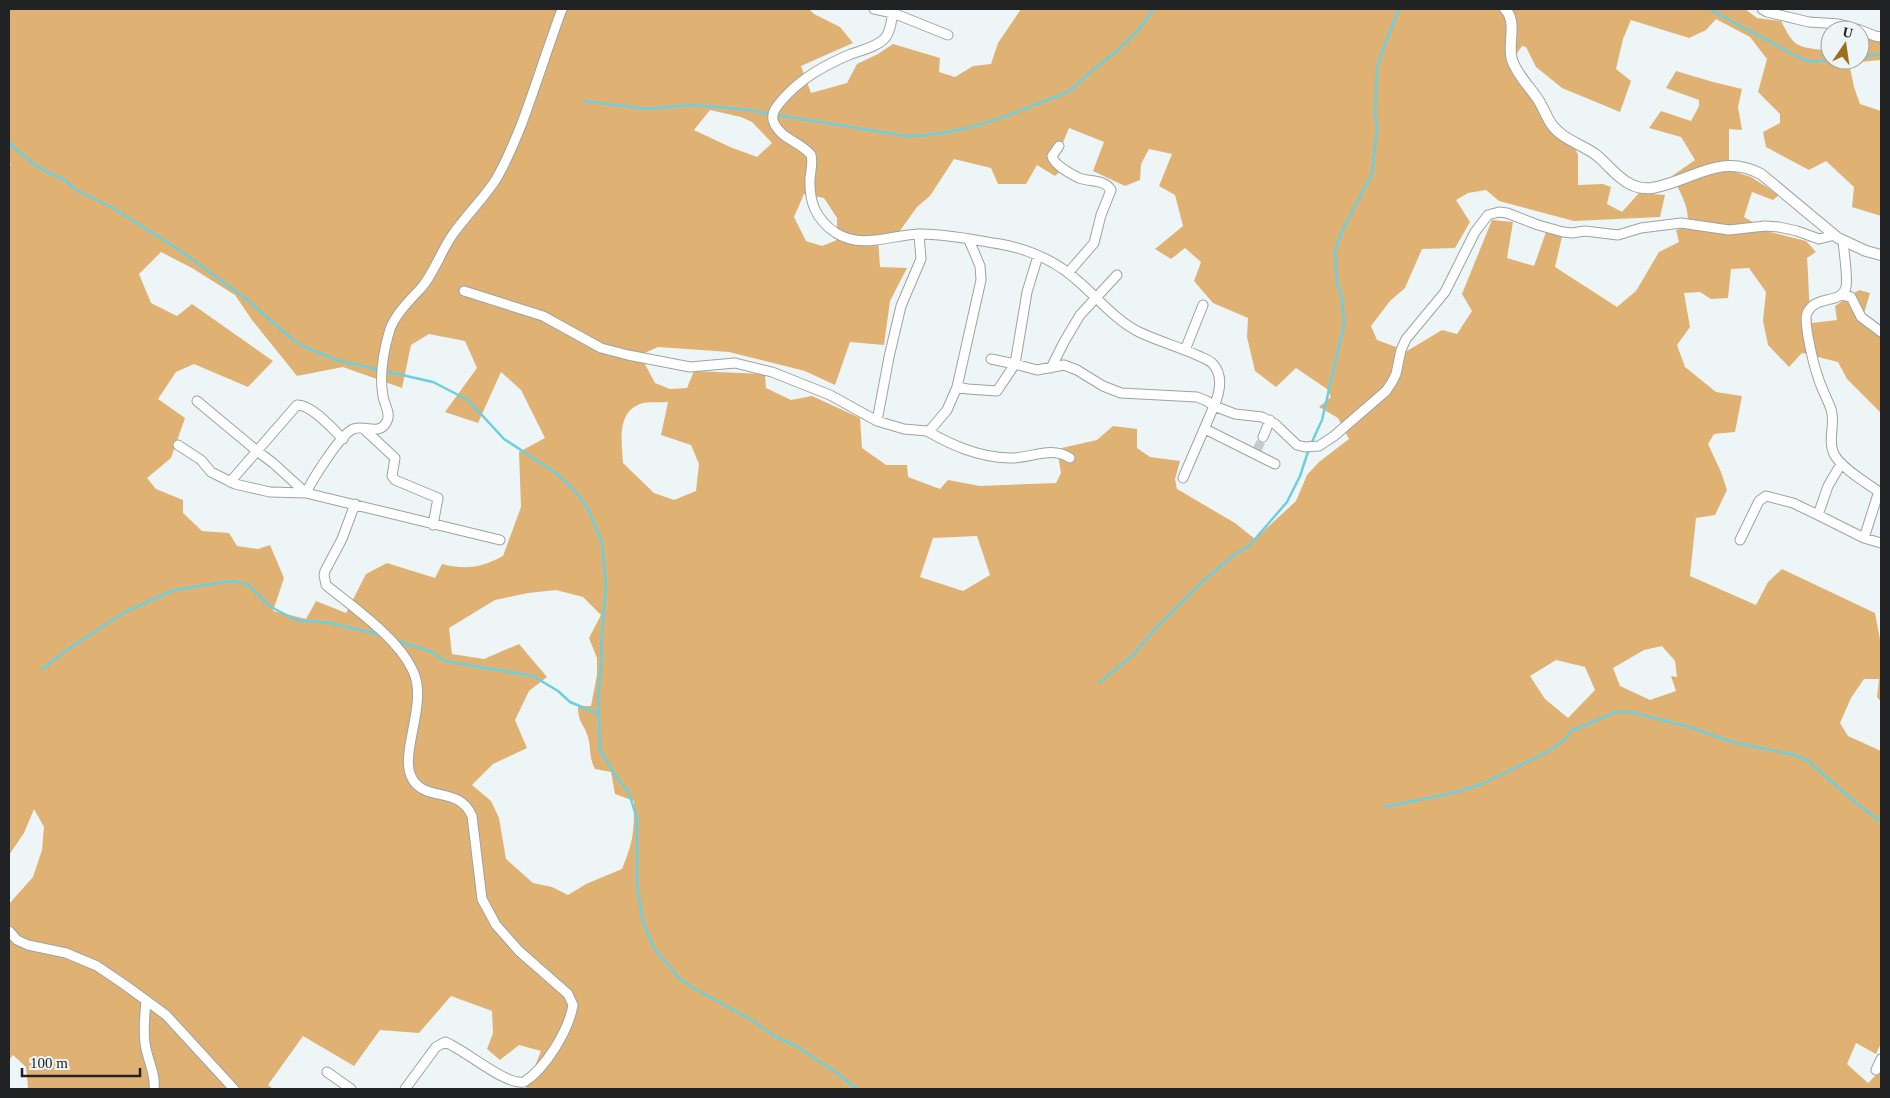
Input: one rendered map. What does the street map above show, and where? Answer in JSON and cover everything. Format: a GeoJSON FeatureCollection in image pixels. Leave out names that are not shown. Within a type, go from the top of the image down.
{"type":"FeatureCollection","features":[{"type":"Feature","properties":{"kind":"street"},"geometry":{"type":"LineString","coordinates":[[306,493],[329,455],[353,429],[381,428],[388,419],[388,412],[383,397],[382,371],[391,328],[409,300],[423,286],[453,234],[483,198],[503,167],[526,113],[562,9]]}},
{"type":"Feature","properties":{"kind":"street"},"geometry":{"type":"LineString","coordinates":[[874,9],[893,11],[948,35]]}},
{"type":"Feature","properties":{"kind":"street"},"geometry":{"type":"LineString","coordinates":[[1505,9],[1512,23],[1512,59],[1517,71],[1538,99],[1552,125],[1564,137],[1596,155],[1629,184],[1651,188],[1720,166],[1734,164],[1748,167],[1760,174],[1839,238],[1881,255]]}},
{"type":"Feature","properties":{"kind":"street"},"geometry":{"type":"LineString","coordinates":[[1762,9],[1767,12],[1809,22],[1820,22]]}},
{"type":"Feature","properties":{"kind":"street"},"geometry":{"type":"LineString","coordinates":[[893,11],[887,36],[879,43],[847,56],[798,82],[773,113],[775,124],[781,132],[811,155],[810,193],[813,208],[820,220],[837,234],[861,242],[919,234],[949,235],[1025,249],[1068,273],[1122,322],[1139,332],[1212,363],[1217,371],[1221,388],[1183,478]]}},
{"type":"Feature","properties":{"kind":"street"},"geometry":{"type":"LineString","coordinates":[[1059,146],[1052,156],[1056,164],[1080,178],[1100,182],[1111,190],[1101,215],[1094,243],[1068,273]]}},
{"type":"Feature","properties":{"kind":"street"},"geometry":{"type":"LineString","coordinates":[[991,359],[1037,370],[1058,365],[1068,366],[1103,386],[1121,393],[1190,396],[1207,401],[1214,406],[1235,414],[1262,417],[1270,420],[1297,445],[1304,447],[1318,446],[1334,436],[1386,391],[1396,374],[1401,350],[1406,339],[1445,292],[1475,232],[1488,214],[1507,213],[1546,227],[1572,233],[1585,231],[1618,235],[1649,226],[1681,223],[1729,230],[1764,226],[1779,227],[1797,230],[1819,239],[1839,238]]}},
{"type":"Feature","properties":{"kind":"street"},"geometry":{"type":"LineString","coordinates":[[877,421],[901,306],[921,259],[919,234]]}},
{"type":"Feature","properties":{"kind":"street"},"geometry":{"type":"LineString","coordinates":[[1839,238],[1846,285],[1841,295]]}},
{"type":"Feature","properties":{"kind":"street"},"geometry":{"type":"LineString","coordinates":[[927,431],[934,426],[947,410],[957,387],[981,280],[980,266],[969,240]]}},
{"type":"Feature","properties":{"kind":"street"},"geometry":{"type":"LineString","coordinates":[[957,387],[997,391],[1015,364],[1026,292],[1038,256]]}},
{"type":"Feature","properties":{"kind":"street"},"geometry":{"type":"LineString","coordinates":[[1051,368],[1080,316],[1117,275]]}},
{"type":"Feature","properties":{"kind":"street"},"geometry":{"type":"LineString","coordinates":[[464,291],[543,316],[601,348],[628,356],[690,367],[735,363],[772,372],[830,395],[877,421],[904,429],[927,431],[960,449],[1010,458],[1036,453],[1056,452],[1070,458]]}},
{"type":"Feature","properties":{"kind":"street"},"geometry":{"type":"LineString","coordinates":[[1864,538],[1880,492],[1841,464],[1832,449],[1832,411],[1817,376],[1806,320],[1807,314],[1813,304],[1819,301],[1841,295],[1851,297],[1861,317],[1881,332]]}},
{"type":"Feature","properties":{"kind":"street"},"geometry":{"type":"LineString","coordinates":[[1185,350],[1203,305]]}},
{"type":"Feature","properties":{"kind":"street"},"geometry":{"type":"LineString","coordinates":[[197,401],[273,463],[306,493]]}},
{"type":"Feature","properties":{"kind":"street"},"geometry":{"type":"LineString","coordinates":[[230,482],[299,404],[311,410],[343,439]]}},
{"type":"Feature","properties":{"kind":"street"},"geometry":{"type":"LineString","coordinates":[[1263,437],[1270,420]]}},
{"type":"Feature","properties":{"kind":"street"},"geometry":{"type":"LineString","coordinates":[[1205,429],[1257,452],[1275,464]]}},
{"type":"Feature","properties":{"kind":"street"},"geometry":{"type":"LineString","coordinates":[[365,430],[395,458],[392,476],[394,480],[438,498],[433,525]]}},
{"type":"Feature","properties":{"kind":"street"},"geometry":{"type":"LineString","coordinates":[[178,446],[201,460],[211,472],[230,482],[270,492],[306,493],[500,540]]}},
{"type":"Feature","properties":{"kind":"street"},"geometry":{"type":"LineString","coordinates":[[1818,515],[1828,486],[1841,464]]}},
{"type":"Feature","properties":{"kind":"street"},"geometry":{"type":"LineString","coordinates":[[1740,540],[1758,501],[1766,496],[1793,503],[1864,538],[1881,543]]}},
{"type":"Feature","properties":{"kind":"street"},"geometry":{"type":"LineString","coordinates":[[355,504],[342,539],[325,571],[324,579],[326,585],[384,633],[404,656],[414,672],[418,689],[418,706],[408,765],[412,779],[426,791],[461,801],[466,805],[472,816],[482,899],[496,926],[519,952],[568,994],[573,1006],[560,1039],[541,1069],[524,1082],[512,1081],[452,1044],[442,1042],[430,1054],[405,1089]]}},
{"type":"Feature","properties":{"kind":"street"},"geometry":{"type":"LineString","coordinates":[[9,931],[17,940],[28,945],[66,953],[97,966],[146,1000],[166,1015],[234,1089]]}},
{"type":"Feature","properties":{"kind":"street"},"geometry":{"type":"LineString","coordinates":[[146,1000],[144,1043],[149,1064],[155,1077],[154,1089]]}},
{"type":"Feature","properties":{"kind":"street"},"geometry":{"type":"LineString","coordinates":[[1876,1070],[1881,1059]]}},
{"type":"Feature","properties":{"kind":"street"},"geometry":{"type":"LineString","coordinates":[[327,1072],[351,1089]]}},
{"type":"Feature","properties":{"kind":"shaded area"},"geometry":{"type":"Polygon","coordinates":[[[9,9],[809,9],[814,14],[840,27],[853,43],[801,66],[811,93],[847,83],[857,64],[893,44],[940,58],[939,72],[955,77],[973,66],[991,64],[998,43],[1021,9],[1745,9],[1757,18],[1781,21],[1789,36],[1797,44],[1807,48],[1820,50],[1820,70],[1850,70],[1860,104],[1881,111],[1881,216],[1852,207],[1854,187],[1826,161],[1809,170],[1766,147],[1763,132],[1780,123],[1780,114],[1758,92],[1767,59],[1750,37],[1716,19],[1706,30],[1689,38],[1631,20],[1623,39],[1616,69],[1631,81],[1620,112],[1562,88],[1536,67],[1526,47],[1522,46],[1515,56],[1534,99],[1574,146],[1578,155],[1578,185],[1603,184],[1611,187],[1607,204],[1622,212],[1639,193],[1665,195],[1660,217],[1574,221],[1499,201],[1486,190],[1468,193],[1456,200],[1470,222],[1455,248],[1422,249],[1405,288],[1390,301],[1371,326],[1377,340],[1407,351],[1442,330],[1457,334],[1472,311],[1462,294],[1492,220],[1513,222],[1507,258],[1534,266],[1546,232],[1562,237],[1555,267],[1617,307],[1636,291],[1659,252],[1679,242],[1676,230],[1687,227],[1686,207],[1672,176],[1695,160],[1681,137],[1649,128],[1661,111],[1691,121],[1699,106],[1699,100],[1666,88],[1676,71],[1742,89],[1738,107],[1742,130],[1729,129],[1729,170],[1751,177],[1779,195],[1773,200],[1752,192],[1744,217],[1770,232],[1806,241],[1816,252],[1807,258],[1812,323],[1837,320],[1835,306],[1859,290],[1870,293],[1863,317],[1881,326],[1881,413],[1847,379],[1838,362],[1802,353],[1789,367],[1768,345],[1763,321],[1766,292],[1749,268],[1731,269],[1728,298],[1711,299],[1700,292],[1684,293],[1690,327],[1677,345],[1685,367],[1716,392],[1742,396],[1735,432],[1714,434],[1708,444],[1727,490],[1715,515],[1696,518],[1690,576],[1756,605],[1768,582],[1782,569],[1875,613],[1881,645],[1881,702],[1877,697],[1879,679],[1864,679],[1851,698],[1840,723],[1848,736],[1881,751],[1881,1043],[1876,1054],[1856,1043],[1847,1064],[1868,1083],[1878,1073],[1881,1074],[1881,1089],[526,1089],[541,1051],[519,1045],[500,1060],[487,1049],[493,1033],[492,1011],[451,996],[419,1033],[380,1030],[354,1066],[303,1036],[268,1085],[273,1089],[26,1089],[28,1087],[26,1067],[13,1055],[9,1060],[9,904],[33,877],[42,850],[44,827],[34,809],[24,833],[9,855],[9,167],[11,165],[9,162],[9,9]],[[710,110],[694,130],[757,157],[772,143],[752,122],[741,117],[710,110]],[[1069,128],[1055,162],[1064,168],[1055,176],[1037,165],[1026,184],[998,184],[991,168],[954,159],[930,196],[917,207],[899,232],[878,237],[880,267],[907,268],[890,301],[884,345],[850,342],[835,385],[805,371],[729,352],[658,347],[640,355],[655,383],[670,389],[687,388],[694,371],[765,374],[766,388],[791,400],[812,396],[860,418],[862,448],[886,465],[907,465],[908,477],[940,489],[948,480],[980,486],[1056,483],[1061,473],[1057,449],[1097,440],[1113,426],[1137,429],[1137,448],[1150,457],[1180,461],[1175,479],[1177,489],[1235,523],[1255,539],[1296,501],[1307,475],[1319,462],[1349,439],[1338,418],[1319,407],[1331,397],[1327,389],[1296,368],[1276,387],[1255,371],[1247,337],[1248,318],[1213,303],[1194,281],[1201,262],[1185,248],[1171,259],[1155,249],[1183,226],[1175,195],[1159,186],[1172,154],[1149,149],[1141,164],[1140,180],[1125,186],[1093,171],[1104,142],[1069,128]],[[804,194],[794,217],[806,241],[822,246],[837,240],[837,218],[824,198],[804,194]],[[161,252],[139,274],[151,303],[177,316],[192,304],[273,361],[248,387],[194,364],[176,372],[158,399],[185,418],[171,458],[147,478],[156,489],[183,500],[183,513],[202,531],[229,533],[237,546],[258,549],[270,545],[284,578],[273,611],[306,619],[316,601],[346,613],[366,574],[387,563],[435,578],[442,564],[473,567],[503,556],[521,507],[519,452],[545,438],[521,390],[501,372],[478,423],[445,412],[477,368],[465,341],[429,334],[411,345],[402,388],[343,367],[297,376],[252,320],[235,295],[192,268],[161,252]],[[668,402],[640,404],[632,408],[627,414],[622,429],[623,463],[654,493],[674,500],[696,491],[699,464],[691,445],[661,435],[668,402]],[[977,536],[933,538],[920,577],[963,591],[990,575],[977,536]],[[556,590],[528,593],[495,600],[449,628],[452,654],[484,659],[519,644],[547,677],[529,691],[515,720],[527,748],[493,764],[472,785],[491,801],[499,818],[506,859],[533,883],[552,887],[568,895],[586,884],[622,869],[629,850],[634,820],[634,801],[615,794],[611,772],[595,769],[588,737],[578,712],[578,706],[591,706],[597,675],[597,658],[589,638],[601,615],[583,597],[556,590]],[[1662,646],[1644,650],[1613,668],[1620,686],[1650,700],[1676,691],[1671,676],[1677,677],[1675,661],[1662,646]],[[1556,660],[1530,676],[1545,699],[1568,718],[1595,690],[1585,667],[1556,660]]]}},
{"type":"Feature","properties":{"kind":"shaded area"},"geometry":{"type":"Polygon","coordinates":[[[1870,39],[1881,42],[1881,60],[1870,61],[1870,39]]]}},
{"type":"Feature","properties":{"kind":"waterway"},"geometry":{"type":"LineString","coordinates":[[584,101],[648,109],[690,105],[741,109],[906,136],[941,133],[992,121],[1066,93],[1124,45],[1154,9]]}},
{"type":"Feature","properties":{"kind":"waterway"},"geometry":{"type":"LineString","coordinates":[[1311,444],[1322,420],[1344,324],[1342,297],[1337,283],[1335,251],[1342,231],[1372,174],[1377,127],[1375,114],[1377,71],[1380,57],[1399,9]]}},
{"type":"Feature","properties":{"kind":"waterway"},"geometry":{"type":"LineString","coordinates":[[1709,9],[1802,59],[1814,62],[1820,61]]}},
{"type":"Feature","properties":{"kind":"waterway"},"geometry":{"type":"LineString","coordinates":[[1870,56],[1881,54]]}},
{"type":"Feature","properties":{"kind":"waterway"},"geometry":{"type":"LineString","coordinates":[[9,140],[11,145],[39,168],[65,180],[76,190],[113,208],[181,251],[245,298],[292,339],[305,347],[336,360],[433,382],[468,400],[504,439],[556,473],[572,488],[590,513],[602,543],[606,586],[598,697],[600,750],[629,793],[637,819],[637,886],[643,922],[654,948],[679,978],[690,986],[750,1019],[776,1037],[796,1046],[837,1073],[857,1089]]}},
{"type":"Feature","properties":{"kind":"waterway"},"geometry":{"type":"LineString","coordinates":[[1100,682],[1133,655],[1153,631],[1202,582],[1234,555],[1249,546],[1287,502],[1300,476],[1309,449]]}},
{"type":"Feature","properties":{"kind":"waterway"},"geometry":{"type":"LineString","coordinates":[[42,669],[71,647],[127,611],[174,590],[232,581],[247,584],[271,607],[296,620],[330,623],[381,635]]}},
{"type":"Feature","properties":{"kind":"waterway"},"geometry":{"type":"LineString","coordinates":[[395,640],[432,652],[444,661],[533,676],[558,691],[570,702],[599,714]]}},
{"type":"Feature","properties":{"kind":"waterway"},"geometry":{"type":"LineString","coordinates":[[1384,807],[1453,793],[1482,784],[1549,751],[1562,742],[1571,731],[1616,712],[1631,712],[1689,727],[1732,742],[1795,755],[1808,761],[1881,822]]}},
{"type":"Feature","properties":{"kind":"tunnel"},"geometry":{"type":"LineString","coordinates":[[1257,450],[1263,437]]}}]}
